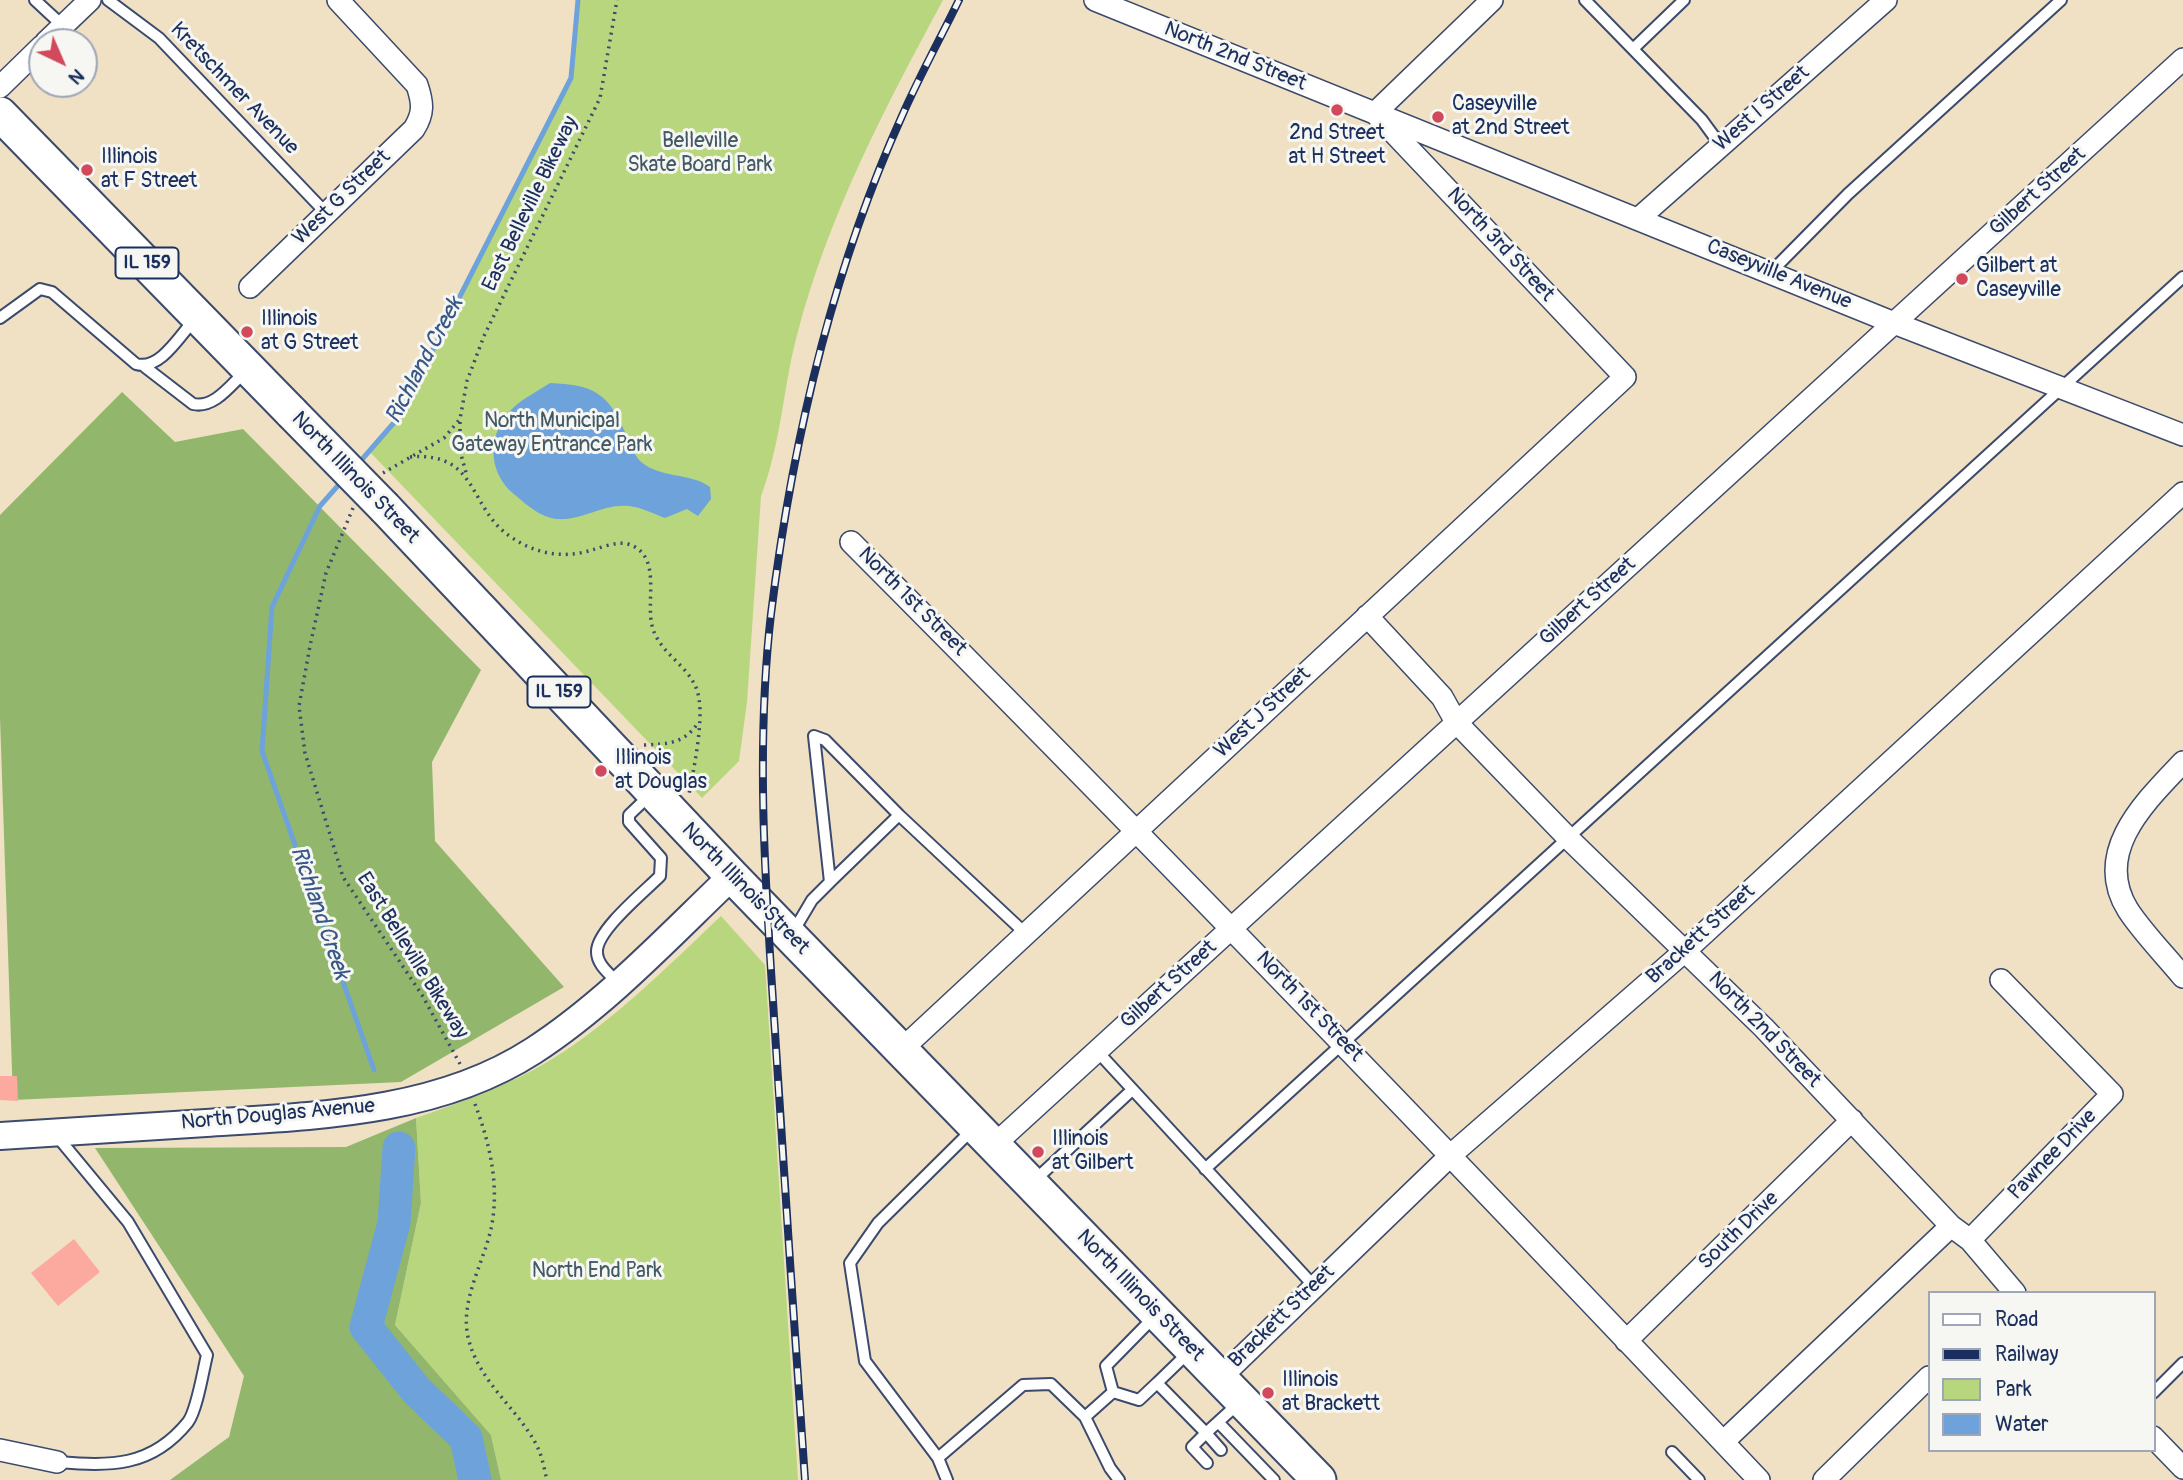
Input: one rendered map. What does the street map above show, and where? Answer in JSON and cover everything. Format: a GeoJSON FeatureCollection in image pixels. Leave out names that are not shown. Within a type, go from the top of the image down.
{"type":"FeatureCollection","features":[{"type":"Feature","properties":{"kind":"main road","name":"North Illinois Street"},"geometry":{"type":"LineString","coordinates":[[0,114],[373,496],[732,876],[1192,1349],[1226,1400],[1318,1480]]}},
{"type":"Feature","properties":{"kind":"street"},"geometry":{"type":"LineString","coordinates":[[63,26],[90,0]]}},
{"type":"Feature","properties":{"kind":"street","name":"West G Street"},"geometry":{"type":"LineString","coordinates":[[250,287],[414,129],[422,117],[423,104],[417,85],[338,0]]}},
{"type":"Feature","properties":{"kind":"street","name":"North 2nd Street"},"geometry":{"type":"LineString","coordinates":[[1095,0],[1376,113]]}},
{"type":"Feature","properties":{"kind":"street"},"geometry":{"type":"LineString","coordinates":[[1376,113],[1492,0]]}},
{"type":"Feature","properties":{"kind":"street","name":"West I Street"},"geometry":{"type":"LineString","coordinates":[[1638,219],[1886,0]]}},
{"type":"Feature","properties":{"kind":"street","name":"Gilbert Street"},"geometry":{"type":"LineString","coordinates":[[984,1136],[1097,1051],[2183,59]]}},
{"type":"Feature","properties":{"kind":"street"},"geometry":{"type":"LineString","coordinates":[[0,87],[28,60]]}},
{"type":"Feature","properties":{"kind":"street","name":"Caseyville Avenue"},"geometry":{"type":"LineString","coordinates":[[1376,113],[1772,271],[1894,323],[2183,435]]}},
{"type":"Feature","properties":{"kind":"street","name":"North 3rd Street"},"geometry":{"type":"LineString","coordinates":[[1376,113],[1625,377]]}},
{"type":"Feature","properties":{"kind":"street","name":"West J Street"},"geometry":{"type":"LineString","coordinates":[[901,1051],[1625,377]]}},
{"type":"Feature","properties":{"kind":"street","name":"Brackett Street"},"geometry":{"type":"LineString","coordinates":[[1226,1400],[1314,1286],[1452,1154],[1686,950],[2183,493]]}},
{"type":"Feature","properties":{"kind":"street","name":"North 1st Street"},"geometry":{"type":"LineString","coordinates":[[851,542],[1138,830],[1231,929],[1452,1154],[1759,1480]]}},
{"type":"Feature","properties":{"kind":"street","name":"North 2nd Street"},"geometry":{"type":"LineString","coordinates":[[1367,616],[1442,697],[1457,722],[1569,839],[1686,950],[1951,1226],[1970,1240],[2013,1291]]}},
{"type":"Feature","properties":{"kind":"street"},"geometry":{"type":"LineString","coordinates":[[2183,762],[2146,802],[2126,829],[2116,854],[2115,878],[2128,909],[2183,977]]}},
{"type":"Feature","properties":{"kind":"street","name":"North Douglas Avenue"},"geometry":{"type":"LineString","coordinates":[[0,1136],[338,1115],[402,1102],[467,1082],[533,1051],[618,983],[732,876]]}},
{"type":"Feature","properties":{"kind":"street","name":"Pawnee Drive"},"geometry":{"type":"LineString","coordinates":[[1970,1240],[2112,1094],[2001,980]]}},
{"type":"Feature","properties":{"kind":"street","name":"South Drive"},"geometry":{"type":"LineString","coordinates":[[1626,1341],[1852,1120]]}},
{"type":"Feature","properties":{"kind":"street"},"geometry":{"type":"LineString","coordinates":[[1723,1442],[1951,1226]]}},
{"type":"Feature","properties":{"kind":"street"},"geometry":{"type":"LineString","coordinates":[[1824,1480],[1927,1379]]}},
{"type":"Feature","properties":{"kind":"street"},"geometry":{"type":"LineString","coordinates":[[2155,1439],[2183,1468]]}},
{"type":"Feature","properties":{"kind":"street"},"geometry":{"type":"LineString","coordinates":[[0,1450],[57,1462]]}},
{"type":"Feature","properties":{"kind":"lane"},"geometry":{"type":"LineString","coordinates":[[35,0],[63,26]]}},
{"type":"Feature","properties":{"kind":"lane","name":"Kretschmer Avenue"},"geometry":{"type":"LineString","coordinates":[[108,0],[159,38],[325,212]]}},
{"type":"Feature","properties":{"kind":"lane"},"geometry":{"type":"LineString","coordinates":[[1586,0],[1702,120],[1721,146]]}},
{"type":"Feature","properties":{"kind":"lane"},"geometry":{"type":"LineString","coordinates":[[1633,49],[1684,0]]}},
{"type":"Feature","properties":{"kind":"lane"},"geometry":{"type":"LineString","coordinates":[[1772,271],[1848,194],[2061,0]]}},
{"type":"Feature","properties":{"kind":"lane"},"geometry":{"type":"LineString","coordinates":[[1205,1169],[2183,277]]}},
{"type":"Feature","properties":{"kind":"lane"},"geometry":{"type":"LineString","coordinates":[[0,318],[31,293],[40,289],[52,292],[136,364],[145,367],[193,404],[203,406],[212,402],[249,368]]}},
{"type":"Feature","properties":{"kind":"lane"},"geometry":{"type":"LineString","coordinates":[[145,367],[157,362],[198,315]]}},
{"type":"Feature","properties":{"kind":"lane"},"geometry":{"type":"LineString","coordinates":[[830,882],[814,736],[825,740],[1026,934]]}},
{"type":"Feature","properties":{"kind":"lane"},"geometry":{"type":"LineString","coordinates":[[618,983],[600,964],[599,937],[660,876],[661,858],[629,822],[629,815],[653,792]]}},
{"type":"Feature","properties":{"kind":"lane"},"geometry":{"type":"LineString","coordinates":[[790,936],[812,900],[899,814]]}},
{"type":"Feature","properties":{"kind":"lane"},"geometry":{"type":"LineString","coordinates":[[1097,1051],[1314,1286]]}},
{"type":"Feature","properties":{"kind":"lane"},"geometry":{"type":"LineString","coordinates":[[1031,1184],[1132,1090]]}},
{"type":"Feature","properties":{"kind":"lane"},"geometry":{"type":"LineString","coordinates":[[55,1133],[128,1222],[207,1355],[189,1420],[146,1458],[101,1466],[57,1462]]}},
{"type":"Feature","properties":{"kind":"lane"},"geometry":{"type":"LineString","coordinates":[[947,1480],[938,1458],[865,1361],[850,1264],[878,1223],[984,1136]]}},
{"type":"Feature","properties":{"kind":"lane"},"geometry":{"type":"LineString","coordinates":[[1113,1392],[1105,1366],[1158,1314]]}},
{"type":"Feature","properties":{"kind":"lane"},"geometry":{"type":"LineString","coordinates":[[1113,1392],[1139,1400],[1192,1349]]}},
{"type":"Feature","properties":{"kind":"lane"},"geometry":{"type":"LineString","coordinates":[[2155,1391],[2183,1363]]}},
{"type":"Feature","properties":{"kind":"lane"},"geometry":{"type":"LineString","coordinates":[[1157,1383],[1222,1450]]}},
{"type":"Feature","properties":{"kind":"lane"},"geometry":{"type":"LineString","coordinates":[[938,1458],[1023,1385],[1051,1384],[1085,1417],[1110,1468],[1119,1480]]}},
{"type":"Feature","properties":{"kind":"lane"},"geometry":{"type":"LineString","coordinates":[[1085,1417],[1113,1392]]}},
{"type":"Feature","properties":{"kind":"lane"},"geometry":{"type":"LineString","coordinates":[[1208,1463],[1192,1447],[1206,1433],[1226,1400],[1274,1480]]}},
{"type":"Feature","properties":{"kind":"lane"},"geometry":{"type":"LineString","coordinates":[[1672,1452],[1699,1480]]}},
{"type":"Feature","properties":{"kind":"path","name":"East Belleville Bikeway"},"geometry":{"type":"LineString","coordinates":[[617,0],[600,98],[484,336],[467,381],[460,419],[460,451],[468,478],[502,531],[525,546],[553,555],[586,552],[622,543],[639,550],[647,559],[651,576],[652,628],[658,642],[692,680],[699,699],[699,721],[690,787]]}},
{"type":"Feature","properties":{"kind":"path"},"geometry":{"type":"LineString","coordinates":[[373,496],[408,457],[444,438],[460,419]]}},
{"type":"Feature","properties":{"kind":"path","name":"East Belleville Bikeway"},"geometry":{"type":"LineString","coordinates":[[408,457],[438,457],[468,478]]}},
{"type":"Feature","properties":{"kind":"path","name":"East Belleville Bikeway"},"geometry":{"type":"LineString","coordinates":[[373,496],[326,573],[299,706],[305,752],[343,877],[422,995],[458,1058],[467,1082],[489,1152],[495,1202],[491,1228],[468,1304],[468,1337],[483,1373],[536,1444],[547,1480]]}},
{"type":"Feature","properties":{"kind":"path"},"geometry":{"type":"LineString","coordinates":[[608,745],[675,743],[687,736],[699,721]]}},
{"type":"Feature","properties":{"kind":"green space"},"geometry":{"type":"Polygon","coordinates":[[[578,0],[943,0],[860,163],[810,290],[792,355],[773,456],[761,496],[747,702],[739,761],[702,798],[369,451],[398,418],[571,78],[578,0]]]}},
{"type":"Feature","properties":{"kind":"green space"},"geometry":{"type":"Polygon","coordinates":[[[122,392],[175,442],[243,429],[481,670],[432,762],[435,841],[564,987],[401,1082],[13,1100],[0,718],[0,515],[122,392]]]}},
{"type":"Feature","properties":{"kind":"green space","name":"North End Park"},"geometry":{"type":"Polygon","coordinates":[[[721,916],[765,965],[798,1480],[501,1480],[491,1435],[395,1325],[421,1203],[416,1118],[517,1078],[573,1046],[639,993],[721,916]]]}},
{"type":"Feature","properties":{"kind":"green space"},"geometry":{"type":"Polygon","coordinates":[[[416,1118],[421,1203],[395,1325],[491,1435],[501,1480],[170,1480],[229,1437],[244,1376],[95,1148],[346,1147],[416,1118]]]}},
{"type":"Feature","properties":{"kind":"water"},"geometry":{"type":"Polygon","coordinates":[[[550,383],[577,386],[604,399],[612,407],[635,455],[648,467],[693,479],[710,487],[711,499],[698,516],[687,509],[665,518],[638,508],[620,506],[556,519],[539,513],[515,495],[506,486],[495,464],[495,440],[505,417],[514,407],[550,383]]]}},
{"type":"Feature","properties":{"kind":"building"},"geometry":{"type":"Polygon","coordinates":[[[0,1076],[17,1076],[18,1101],[0,1100],[0,1076]]]}},
{"type":"Feature","properties":{"kind":"building"},"geometry":{"type":"Polygon","coordinates":[[[74,1239],[100,1272],[58,1306],[31,1273],[74,1239]]]}},
{"type":"Feature","properties":{"kind":"waterway","name":"Richland Creek"},"geometry":{"type":"LineString","coordinates":[[358,464],[398,418],[571,78],[578,0]]}},
{"type":"Feature","properties":{"kind":"waterway","name":"Richland Creek"},"geometry":{"type":"LineString","coordinates":[[342,481],[320,506],[272,607],[262,751],[374,1070]]}},
{"type":"Feature","properties":{"kind":"waterway","name":"Richland Creek"},"geometry":{"type":"LineString","coordinates":[[399,1148],[394,1223],[366,1327],[416,1390],[466,1438],[475,1480]]}},
{"type":"Feature","properties":{"kind":"railway"},"geometry":{"type":"LineString","coordinates":[[805,1480],[766,875],[764,718],[771,614],[790,487],[803,423],[835,298],[877,176],[909,101],[959,0]]}},
{"type":"Feature","properties":{"kind":"place","name":"2nd Street at H Street"},"geometry":{"type":"Point","coordinates":[1337,110]}},
{"type":"Feature","properties":{"kind":"place","name":"Caseyville at 2nd Street"},"geometry":{"type":"Point","coordinates":[1438,117]}},
{"type":"Feature","properties":{"kind":"place","name":"Illinois at F Street"},"geometry":{"type":"Point","coordinates":[87,170]}},
{"type":"Feature","properties":{"kind":"place","name":"Gilbert at Caseyville"},"geometry":{"type":"Point","coordinates":[1962,279]}},
{"type":"Feature","properties":{"kind":"place","name":"Illinois at G Street"},"geometry":{"type":"Point","coordinates":[247,332]}},
{"type":"Feature","properties":{"kind":"place","name":"Illinois at Douglas"},"geometry":{"type":"Point","coordinates":[601,771]}},
{"type":"Feature","properties":{"kind":"place","name":"Illinois at Gilbert"},"geometry":{"type":"Point","coordinates":[1038,1152]}},
{"type":"Feature","properties":{"kind":"place","name":"Illinois at Brackett"},"geometry":{"type":"Point","coordinates":[1268,1393]}},
{"type":"Feature","properties":{"kind":"park label","name":"Belleville Skate Board Park"},"geometry":{"type":"Point","coordinates":[700,154]}},
{"type":"Feature","properties":{"kind":"park label","name":"North Municipal Gateway Entrance Park"},"geometry":{"type":"Point","coordinates":[552,434]}}]}
